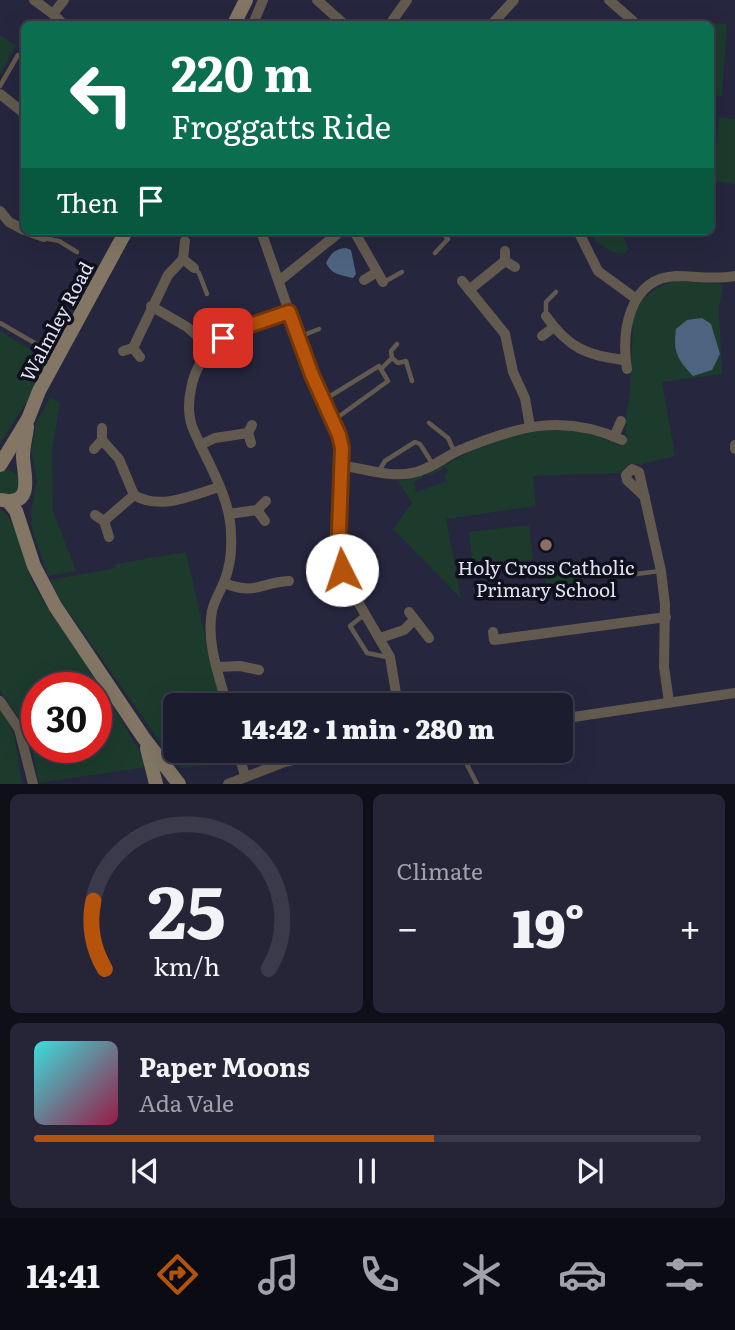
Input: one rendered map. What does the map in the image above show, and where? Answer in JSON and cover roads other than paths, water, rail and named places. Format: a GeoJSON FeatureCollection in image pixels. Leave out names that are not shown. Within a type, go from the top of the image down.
{"type":"FeatureCollection","features":[{"type":"Feature","properties":{"kind":"street"},"geometry":{"type":"LineString","coordinates":[[34,0],[60,21]]}},
{"type":"Feature","properties":{"kind":"street"},"geometry":{"type":"LineString","coordinates":[[53,14],[64,0]]}},
{"type":"Feature","properties":{"kind":"street"},"geometry":{"type":"LineString","coordinates":[[236,21],[246,0]]}},
{"type":"Feature","properties":{"kind":"street"},"geometry":{"type":"LineString","coordinates":[[254,21],[263,0]]}},
{"type":"Feature","properties":{"kind":"street"},"geometry":{"type":"LineString","coordinates":[[317,0],[338,21]]}},
{"type":"Feature","properties":{"kind":"street"},"geometry":{"type":"LineString","coordinates":[[392,21],[407,0]]}},
{"type":"Feature","properties":{"kind":"street"},"geometry":{"type":"LineString","coordinates":[[609,0],[634,20]]}},
{"type":"Feature","properties":{"kind":"street"},"geometry":{"type":"LineString","coordinates":[[495,21],[513,1]]}},
{"type":"Feature","properties":{"kind":"street"},"geometry":{"type":"LineString","coordinates":[[0,94],[21,111]]}},
{"type":"Feature","properties":{"kind":"street"},"geometry":{"type":"LineString","coordinates":[[0,211],[9,222],[21,227]]}},
{"type":"Feature","properties":{"kind":"street"},"geometry":{"type":"LineString","coordinates":[[39,235],[44,237]]}},
{"type":"Feature","properties":{"kind":"street","name":"Walmley Road"},"geometry":{"type":"LineString","coordinates":[[0,466],[28,419],[39,391],[124,235]]}},
{"type":"Feature","properties":{"kind":"street"},"geometry":{"type":"LineString","coordinates":[[262,235],[298,337],[342,448],[338,558],[347,583],[390,657],[396,693]]}},
{"type":"Feature","properties":{"kind":"street"},"geometry":{"type":"LineString","coordinates":[[279,281],[336,235]]}},
{"type":"Feature","properties":{"kind":"street"},"geometry":{"type":"LineString","coordinates":[[356,235],[383,282]]}},
{"type":"Feature","properties":{"kind":"street"},"geometry":{"type":"LineString","coordinates":[[580,235],[598,271],[635,298]]}},
{"type":"Feature","properties":{"kind":"street"},"geometry":{"type":"LineString","coordinates":[[132,352],[151,306],[168,275],[183,259],[186,236]]}},
{"type":"Feature","properties":{"kind":"street"},"geometry":{"type":"LineString","coordinates":[[515,267],[505,256],[466,285],[505,334],[513,372],[525,398],[530,427]]}},
{"type":"Feature","properties":{"kind":"street"},"geometry":{"type":"LineString","coordinates":[[183,259],[194,268]]}},
{"type":"Feature","properties":{"kind":"street"},"geometry":{"type":"LineString","coordinates":[[364,280],[377,272]]}},
{"type":"Feature","properties":{"kind":"street"},"geometry":{"type":"LineString","coordinates":[[546,316],[564,338],[583,351],[626,364],[627,326],[635,298],[647,286],[674,276],[719,279],[735,276]]}},
{"type":"Feature","properties":{"kind":"street"},"geometry":{"type":"LineString","coordinates":[[151,306],[187,327],[211,348]]}},
{"type":"Feature","properties":{"kind":"street"},"geometry":{"type":"LineString","coordinates":[[224,693],[211,631],[212,612],[231,551],[229,514],[192,427],[189,396],[197,368],[211,348],[236,330],[289,312]]}},
{"type":"Feature","properties":{"kind":"street"},"geometry":{"type":"LineString","coordinates":[[542,336],[554,327]]}},
{"type":"Feature","properties":{"kind":"street"},"geometry":{"type":"LineString","coordinates":[[25,536],[23,452],[28,419]]}},
{"type":"Feature","properties":{"kind":"street"},"geometry":{"type":"LineString","coordinates":[[342,466],[408,474],[456,453],[530,427],[560,424],[582,426],[618,439],[621,421]]}},
{"type":"Feature","properties":{"kind":"street"},"geometry":{"type":"LineString","coordinates":[[94,449],[102,440],[102,428]]}},
{"type":"Feature","properties":{"kind":"street"},"geometry":{"type":"LineString","coordinates":[[200,445],[215,438],[250,434]]}},
{"type":"Feature","properties":{"kind":"street"},"geometry":{"type":"LineString","coordinates":[[102,440],[119,459],[134,495],[163,502],[219,487]]}},
{"type":"Feature","properties":{"kind":"street"},"geometry":{"type":"LineString","coordinates":[[0,466],[12,464],[25,478]]}},
{"type":"Feature","properties":{"kind":"street"},"geometry":{"type":"LineString","coordinates":[[2,500],[18,498],[25,478]]}},
{"type":"Feature","properties":{"kind":"street"},"geometry":{"type":"LineString","coordinates":[[109,537],[100,518],[134,495]]}},
{"type":"Feature","properties":{"kind":"street"},"geometry":{"type":"LineString","coordinates":[[645,497],[661,570],[666,617],[664,667],[668,702]]}},
{"type":"Feature","properties":{"kind":"street"},"geometry":{"type":"LineString","coordinates":[[2,500],[16,512],[38,575],[55,606],[143,737],[179,784]]}},
{"type":"Feature","properties":{"kind":"street"},"geometry":{"type":"LineString","coordinates":[[229,514],[257,510],[266,500]]}},
{"type":"Feature","properties":{"kind":"street"},"geometry":{"type":"LineString","coordinates":[[257,510],[265,521]]}},
{"type":"Feature","properties":{"kind":"street"},"geometry":{"type":"LineString","coordinates":[[223,583],[238,588],[264,587],[284,581],[276,570]]}},
{"type":"Feature","properties":{"kind":"street"},"geometry":{"type":"LineString","coordinates":[[380,638],[404,629],[411,616],[429,638]]}},
{"type":"Feature","properties":{"kind":"street"},"geometry":{"type":"LineString","coordinates":[[493,632],[495,640],[666,617]]}},
{"type":"Feature","properties":{"kind":"street"},"geometry":{"type":"LineString","coordinates":[[217,667],[240,666],[260,670]]}},
{"type":"Feature","properties":{"kind":"street"},"geometry":{"type":"LineString","coordinates":[[573,717],[735,693]]}},
{"type":"Feature","properties":{"kind":"street"},"geometry":{"type":"LineString","coordinates":[[0,701],[19,729],[33,784]]}},
{"type":"Feature","properties":{"kind":"street"},"geometry":{"type":"LineString","coordinates":[[143,737],[151,758],[156,784]]}},
{"type":"Feature","properties":{"kind":"street"},"geometry":{"type":"LineString","coordinates":[[241,763],[245,776]]}},
{"type":"Feature","properties":{"kind":"street"},"geometry":{"type":"LineString","coordinates":[[228,784],[283,763]]}},
{"type":"Feature","properties":{"kind":"street"},"geometry":{"type":"LineString","coordinates":[[163,784],[179,784]]}},
{"type":"Feature","properties":{"kind":"lane"},"geometry":{"type":"LineString","coordinates":[[0,86],[18,55]]}},
{"type":"Feature","properties":{"kind":"lane"},"geometry":{"type":"LineString","coordinates":[[435,253],[448,239],[444,235]]}},
{"type":"Feature","properties":{"kind":"lane"},"geometry":{"type":"LineString","coordinates":[[44,237],[59,241],[77,252]]}},
{"type":"Feature","properties":{"kind":"lane"},"geometry":{"type":"LineString","coordinates":[[194,268],[208,294]]}},
{"type":"Feature","properties":{"kind":"lane"},"geometry":{"type":"LineString","coordinates":[[383,282],[402,272]]}},
{"type":"Feature","properties":{"kind":"lane"},"geometry":{"type":"LineString","coordinates":[[546,316],[546,302],[556,292]]}},
{"type":"Feature","properties":{"kind":"lane"},"geometry":{"type":"LineString","coordinates":[[0,323],[59,357]]}},
{"type":"Feature","properties":{"kind":"lane"},"geometry":{"type":"LineString","coordinates":[[298,337],[319,329]]}},
{"type":"Feature","properties":{"kind":"lane"},"geometry":{"type":"LineString","coordinates":[[397,344],[391,351],[392,358],[398,363],[406,361],[412,381]]}},
{"type":"Feature","properties":{"kind":"lane"},"geometry":{"type":"LineString","coordinates":[[381,369],[392,358]]}},
{"type":"Feature","properties":{"kind":"lane"},"geometry":{"type":"LineString","coordinates":[[323,400],[379,366],[388,381],[332,421]]}},
{"type":"Feature","properties":{"kind":"lane"},"geometry":{"type":"LineString","coordinates":[[429,422],[448,438],[456,453]]}},
{"type":"Feature","properties":{"kind":"lane"},"geometry":{"type":"LineString","coordinates":[[378,472],[385,461],[415,442],[420,444],[433,465]]}},
{"type":"Feature","properties":{"kind":"lane"},"geometry":{"type":"LineString","coordinates":[[590,569],[615,566],[636,574],[661,570]]}},
{"type":"Feature","properties":{"kind":"lane"},"geometry":{"type":"LineString","coordinates":[[366,614],[350,626],[367,653],[390,657]]}},
{"type":"Feature","properties":{"kind":"lane"},"geometry":{"type":"LineString","coordinates":[[466,763],[477,784]]}},
{"type":"Feature","properties":{"kind":"water"},"geometry":{"type":"Polygon","coordinates":[[[346,248],[351,250],[356,274],[353,278],[334,272],[326,263],[334,252],[346,248]]]}},
{"type":"Feature","properties":{"kind":"water"},"geometry":{"type":"Polygon","coordinates":[[[702,318],[711,324],[720,354],[712,370],[693,376],[677,355],[676,329],[687,320],[702,318]]]}},
{"type":"Feature","properties":{"kind":"place","name":"Holy Cross Catholic Primary School"},"geometry":{"type":"Point","coordinates":[546,545]}}]}
